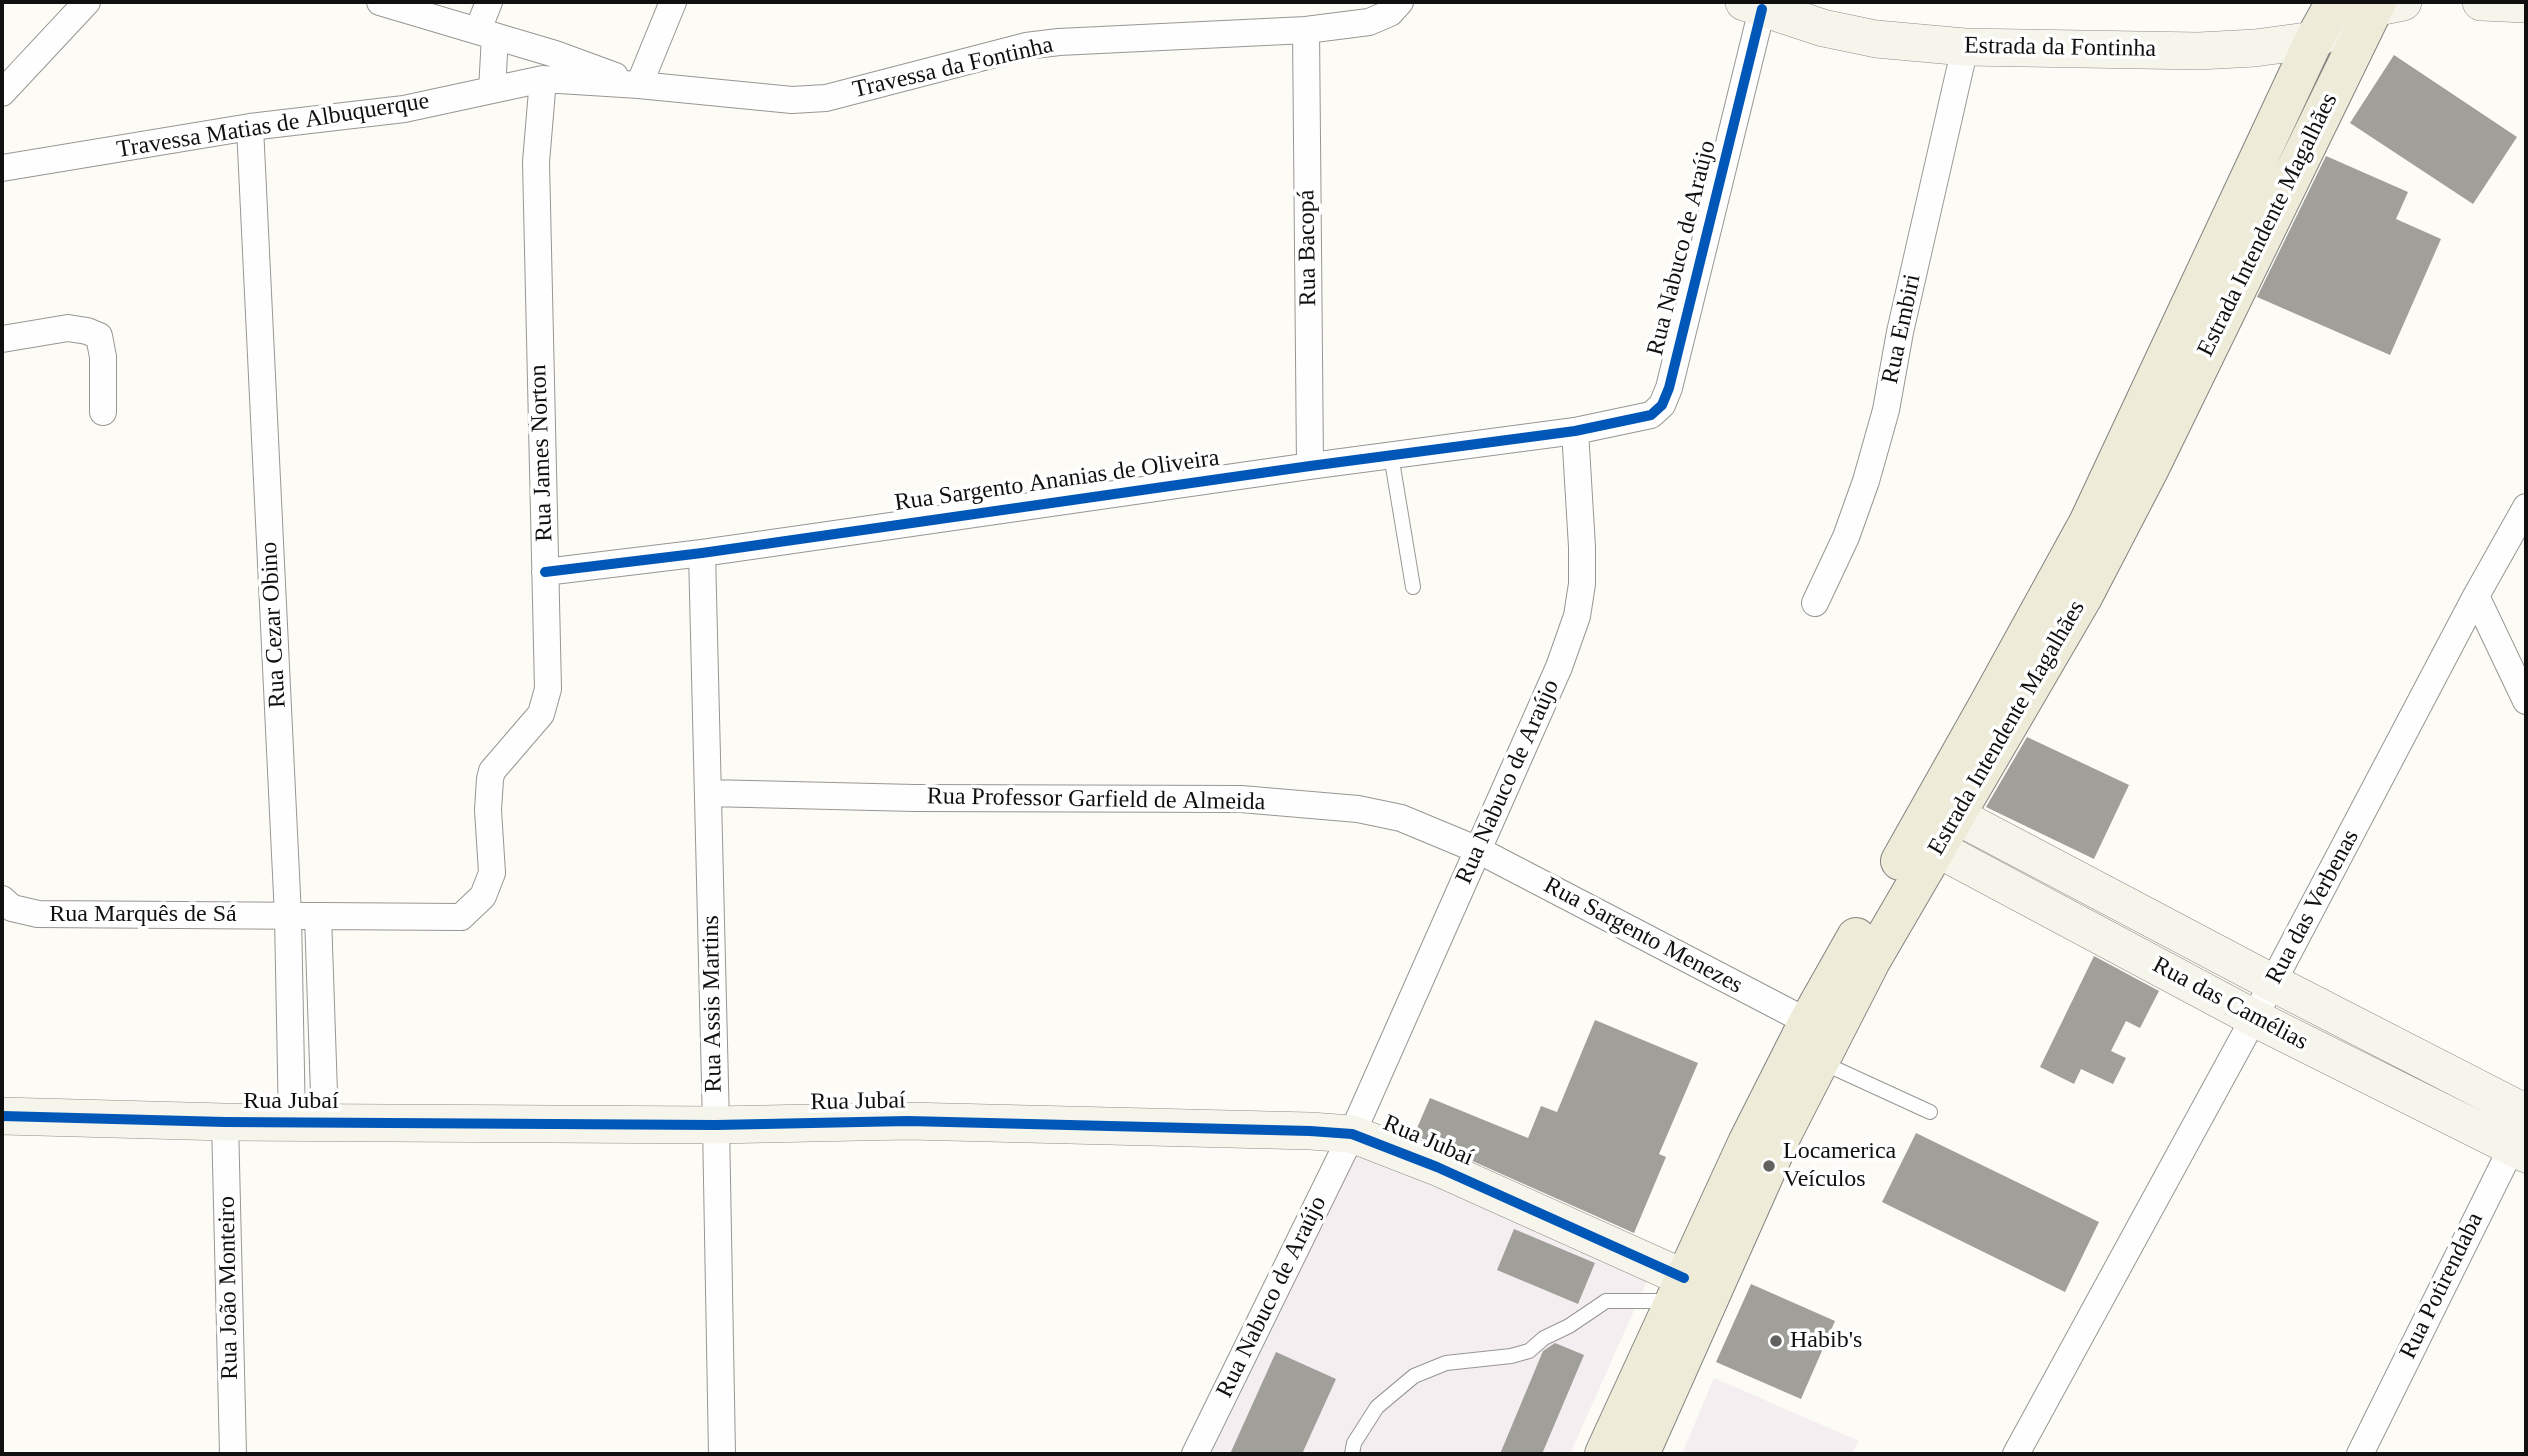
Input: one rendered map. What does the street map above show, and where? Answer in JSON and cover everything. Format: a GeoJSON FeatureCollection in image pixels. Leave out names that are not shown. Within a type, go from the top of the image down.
{"type":"FeatureCollection","features":[{"type":"Feature","properties":{"kind":"main road","name":"Estrada Intendente Magalhães"},"geometry":{"type":"LineString","coordinates":[[1604,1454],[1747,1143],[1808,1022],[2088,523],[2314,40],[2336,2]]}},
{"type":"Feature","properties":{"kind":"main road","name":"Estrada Intendente Magalhães"},"geometry":{"type":"LineString","coordinates":[[1640,1454],[1783,1133],[1871,961],[2083,597],[2384,4]]}},
{"type":"Feature","properties":{"kind":"street"},"geometry":{"type":"LineString","coordinates":[[2,93],[87,2]]}},
{"type":"Feature","properties":{"kind":"street","name":"Travessa da Fontinha"},"geometry":{"type":"LineString","coordinates":[[380,2],[612,74],[633,85]]}},
{"type":"Feature","properties":{"kind":"street"},"geometry":{"type":"LineString","coordinates":[[489,2],[486,33],[492,90]]}},
{"type":"Feature","properties":{"kind":"street"},"geometry":{"type":"LineString","coordinates":[[633,85],[673,2]]}},
{"type":"Feature","properties":{"kind":"street","name":"Travessa da Fontinha"},"geometry":{"type":"LineString","coordinates":[[543,79],[792,100],[826,98],[1026,46],[1059,42],[1306,30],[1369,22],[1390,13],[1400,2]]}},
{"type":"Feature","properties":{"kind":"street"},"geometry":{"type":"LineString","coordinates":[[2481,2],[2526,4]]}},
{"type":"Feature","properties":{"kind":"street","name":"Estrada da Fontinha"},"geometry":{"type":"LineString","coordinates":[[1753,5],[1823,29],[1876,39],[1965,47],[2199,51],[2255,48],[2314,40],[2384,4]]}},
{"type":"Feature","properties":{"kind":"street","name":"Rua Nabuco de Araújo"},"geometry":{"type":"LineString","coordinates":[[1195,1454],[1352,1134],[1559,667],[1577,616],[1583,584],[1575,431],[1643,418],[1658,411],[1667,397],[1753,5]]}},
{"type":"Feature","properties":{"kind":"street","name":"Rua Bacopá"},"geometry":{"type":"LineString","coordinates":[[1306,30],[1310,466]]}},
{"type":"Feature","properties":{"kind":"street","name":"Rua Embiri"},"geometry":{"type":"LineString","coordinates":[[1815,603],[1846,537],[1886,410],[1900,332],[1965,47]]}},
{"type":"Feature","properties":{"kind":"street","name":"Travessa Matias de Albuquerque"},"geometry":{"type":"LineString","coordinates":[[2,168],[250,127],[404,109],[543,79]]}},
{"type":"Feature","properties":{"kind":"street","name":"Rua James Norton"},"geometry":{"type":"LineString","coordinates":[[288,916],[461,917],[483,896],[492,873],[488,810],[489,779],[492,771],[535,723],[546,702],[548,689],[536,162],[543,79]]}},
{"type":"Feature","properties":{"kind":"street","name":"Rua Cezar Obino"},"geometry":{"type":"LineString","coordinates":[[250,127],[288,916],[309,1123]]}},
{"type":"Feature","properties":{"kind":"street"},"geometry":{"type":"LineString","coordinates":[[2,339],[68,328],[99,336],[103,357],[103,412]]}},
{"type":"Feature","properties":{"kind":"street","name":"Rua Sargento Ananias de Oliveira"},"geometry":{"type":"LineString","coordinates":[[545,572],[702,553],[1575,431]]}},
{"type":"Feature","properties":{"kind":"street","name":"Rua das Verbenas"},"geometry":{"type":"LineString","coordinates":[[2016,1454],[2273,983],[2476,596],[2526,507]]}},
{"type":"Feature","properties":{"kind":"street","name":"Rua Assis Martins"},"geometry":{"type":"LineString","coordinates":[[702,553],[722,1454]]}},
{"type":"Feature","properties":{"kind":"street"},"geometry":{"type":"LineString","coordinates":[[2476,596],[2526,701]]}},
{"type":"Feature","properties":{"kind":"street","name":"Rua Professor Garfield de Almeida"},"geometry":{"type":"LineString","coordinates":[[708,793],[915,798],[1241,799],[1358,809],[1401,818],[1478,850]]}},
{"type":"Feature","properties":{"kind":"street","name":"Rua das Camélias"},"geometry":{"type":"LineString","coordinates":[[1957,816],[2526,1113]]}},
{"type":"Feature","properties":{"kind":"street","name":"Rua das Camélias"},"geometry":{"type":"LineString","coordinates":[[1936,848],[2254,1018],[2522,1140]]}},
{"type":"Feature","properties":{"kind":"street","name":"Rua Sargento Menezes"},"geometry":{"type":"LineString","coordinates":[[1478,850],[1808,1022]]}},
{"type":"Feature","properties":{"kind":"street","name":"Rua Marquês de Sá"},"geometry":{"type":"LineString","coordinates":[[2,899],[12,908],[38,914],[288,916]]}},
{"type":"Feature","properties":{"kind":"street"},"geometry":{"type":"LineString","coordinates":[[309,1123],[318,916]]}},
{"type":"Feature","properties":{"kind":"street","name":"Rua Jubaí"},"geometry":{"type":"LineString","coordinates":[[2,1116],[309,1123],[716,1125],[908,1121],[1310,1130],[1352,1134],[1437,1167],[1679,1289]]}},
{"type":"Feature","properties":{"kind":"street","name":"Rua João Monteiro"},"geometry":{"type":"LineString","coordinates":[[225,1122],[233,1454]]}},
{"type":"Feature","properties":{"kind":"street","name":"Rua Potirendaba"},"geometry":{"type":"LineString","coordinates":[[2360,1454],[2522,1140]]}},
{"type":"Feature","properties":{"kind":"lane"},"geometry":{"type":"LineString","coordinates":[[1391,455],[1413,587]]}},
{"type":"Feature","properties":{"kind":"lane"},"geometry":{"type":"LineString","coordinates":[[1820,1062],[1930,1112]]}},
{"type":"Feature","properties":{"kind":"lane"},"geometry":{"type":"LineString","coordinates":[[1352,1454],[1354,1443],[1377,1407],[1413,1376],[1446,1363],[1511,1356],[1529,1351],[1544,1338],[1569,1326],[1606,1301],[1679,1289]]}},
{"type":"Feature","properties":{"kind":"shaded area"},"geometry":{"type":"Polygon","coordinates":[[[1356,1151],[1649,1277],[1570,1454],[1207,1454],[1356,1151]]]}},
{"type":"Feature","properties":{"kind":"shaded area"},"geometry":{"type":"Polygon","coordinates":[[[1714,1378],[1859,1441],[1851,1454],[1682,1454],[1714,1378]]]}},
{"type":"Feature","properties":{"kind":"building"},"geometry":{"type":"Polygon","coordinates":[[[2394,55],[2517,137],[2473,204],[2350,123],[2394,55]]]}},
{"type":"Feature","properties":{"kind":"building"},"geometry":{"type":"Polygon","coordinates":[[[2326,156],[2408,192],[2396,219],[2441,239],[2390,355],[2257,297],[2326,156]]]}},
{"type":"Feature","properties":{"kind":"building"},"geometry":{"type":"Polygon","coordinates":[[[2027,737],[2129,785],[2094,859],[1986,807],[2027,737]]]}},
{"type":"Feature","properties":{"kind":"building"},"geometry":{"type":"Polygon","coordinates":[[[2094,956],[2159,991],[2140,1028],[2126,1021],[2111,1051],[2126,1058],[2113,1084],[2081,1069],[2074,1084],[2040,1067],[2094,956]]]}},
{"type":"Feature","properties":{"kind":"building"},"geometry":{"type":"Polygon","coordinates":[[[1595,1020],[1698,1063],[1659,1154],[1666,1157],[1634,1233],[1414,1135],[1430,1098],[1528,1138],[1541,1106],[1557,1112],[1595,1020]]]}},
{"type":"Feature","properties":{"kind":"building"},"geometry":{"type":"Polygon","coordinates":[[[1916,1133],[2099,1222],[2065,1292],[1882,1202],[1916,1133]]]}},
{"type":"Feature","properties":{"kind":"building"},"geometry":{"type":"Polygon","coordinates":[[[1514,1229],[1595,1263],[1578,1304],[1497,1270],[1514,1229]]]}},
{"type":"Feature","properties":{"kind":"building","name":"Habib's"},"geometry":{"type":"Polygon","coordinates":[[[1751,1284],[1835,1321],[1801,1399],[1716,1362],[1751,1284]]]}},
{"type":"Feature","properties":{"kind":"building"},"geometry":{"type":"Polygon","coordinates":[[[1555,1343],[1584,1355],[1542,1454],[1500,1454],[1543,1351],[1555,1343]]]}},
{"type":"Feature","properties":{"kind":"building"},"geometry":{"type":"Polygon","coordinates":[[[1276,1352],[1336,1379],[1302,1454],[1230,1454],[1276,1352]]]}},
{"type":"Feature","properties":{"kind":"cycle path"},"geometry":{"type":"LineString","coordinates":[[545,572],[702,553],[1575,431],[1651,415],[1662,405],[1669,388],[1762,9]]}},
{"type":"Feature","properties":{"kind":"cycle path"},"geometry":{"type":"LineString","coordinates":[[2,1116],[225,1122],[716,1125],[908,1121],[1352,1134],[1437,1167],[1684,1278]]}},
{"type":"Feature","properties":{"kind":"place","name":"Locamerica Veículos"},"geometry":{"type":"Point","coordinates":[1769,1166]}},
{"type":"Feature","properties":{"kind":"place","name":"Habib's"},"geometry":{"type":"Point","coordinates":[1776,1341]}}]}
